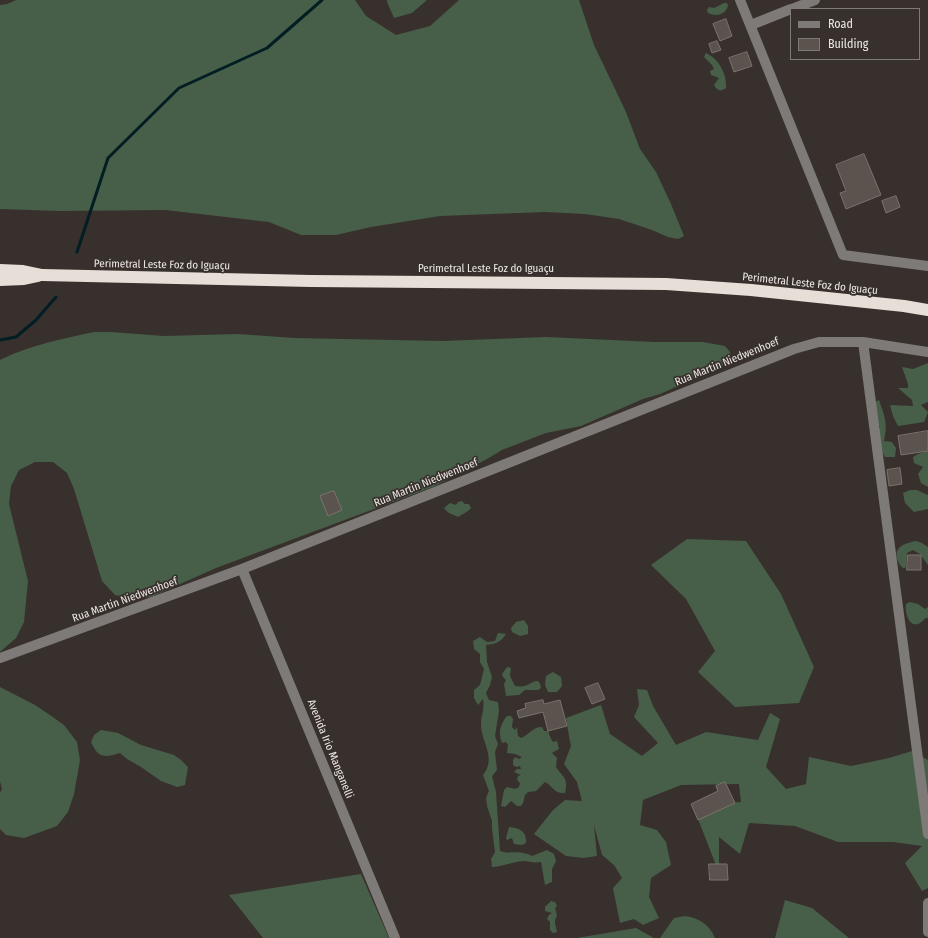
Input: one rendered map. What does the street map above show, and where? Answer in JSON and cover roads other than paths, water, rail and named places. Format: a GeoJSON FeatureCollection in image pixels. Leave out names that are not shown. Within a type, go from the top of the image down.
{"type":"FeatureCollection","features":[{"type":"Feature","properties":{"kind":"highway","name":"Perimetral Leste Foz do Iguaçu"},"geometry":{"type":"LineString","coordinates":[[0,270],[23,271],[42,275],[303,281],[666,284],[789,294],[904,306],[928,310]]}},
{"type":"Feature","properties":{"kind":"highway","name":"Perimetral Leste Foz do Iguaçu"},"geometry":{"type":"LineString","coordinates":[[0,280],[24,279],[42,275]]}},
{"type":"Feature","properties":{"kind":"street"},"geometry":{"type":"LineString","coordinates":[[740,0],[843,256],[928,266]]}},
{"type":"Feature","properties":{"kind":"street"},"geometry":{"type":"LineString","coordinates":[[795,8],[815,0]]}},
{"type":"Feature","properties":{"kind":"street"},"geometry":{"type":"LineString","coordinates":[[751,25],[790,10]]}},
{"type":"Feature","properties":{"kind":"street","name":"Rua Martin Niedwenhoef"},"geometry":{"type":"LineString","coordinates":[[0,658],[242,569],[794,349],[819,342],[863,342],[928,352]]}},
{"type":"Feature","properties":{"kind":"street"},"geometry":{"type":"LineString","coordinates":[[863,342],[928,834]]}},
{"type":"Feature","properties":{"kind":"street","name":"Avenida Irio Manganelli"},"geometry":{"type":"LineString","coordinates":[[242,569],[395,938]]}},
{"type":"Feature","properties":{"kind":"street"},"geometry":{"type":"LineString","coordinates":[[928,903],[928,932]]}},
{"type":"Feature","properties":{"kind":"waterway"},"geometry":{"type":"LineString","coordinates":[[77,252],[108,158],[179,88],[267,48],[322,0]]}},
{"type":"Feature","properties":{"kind":"waterway"},"geometry":{"type":"LineString","coordinates":[[0,340],[16,337],[36,320],[56,297]]}}]}
